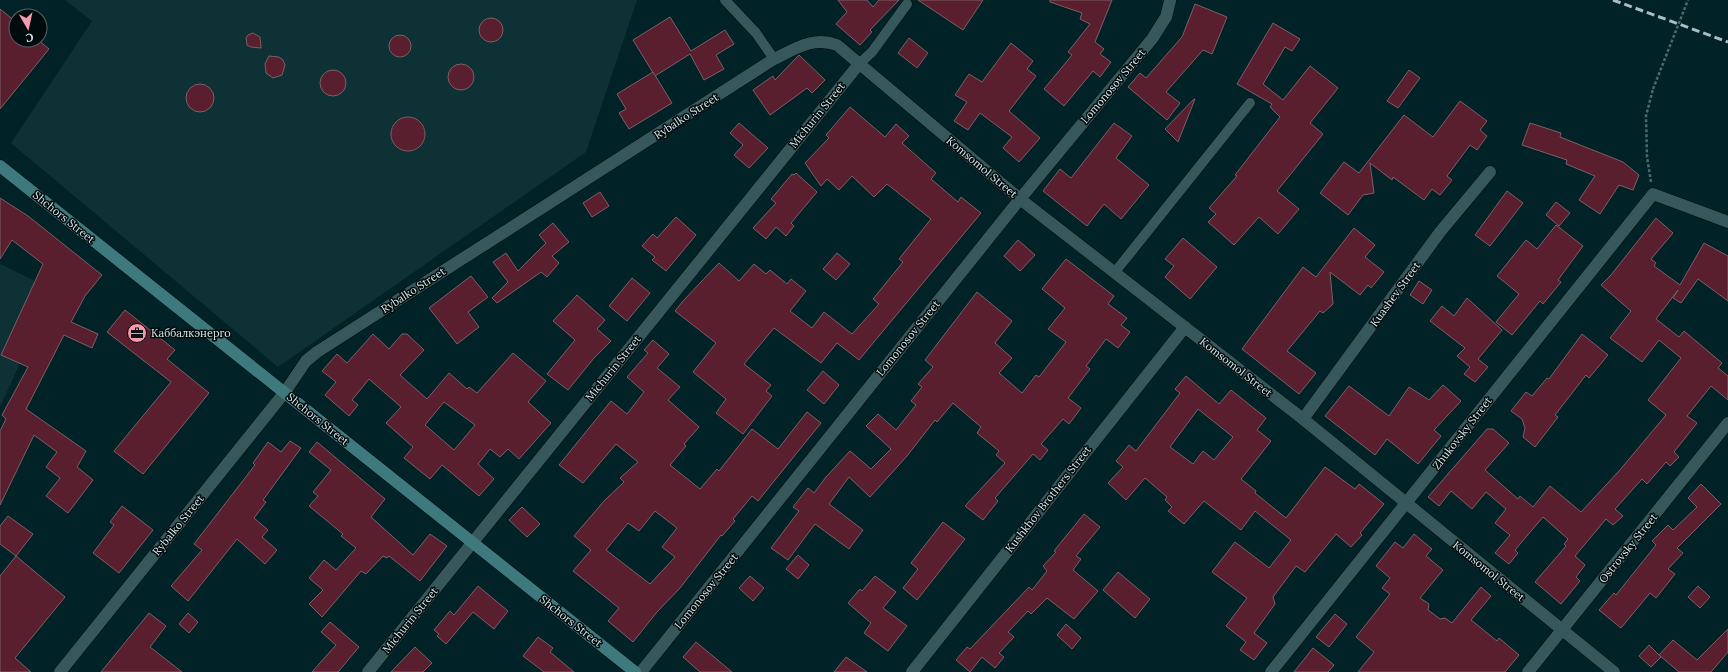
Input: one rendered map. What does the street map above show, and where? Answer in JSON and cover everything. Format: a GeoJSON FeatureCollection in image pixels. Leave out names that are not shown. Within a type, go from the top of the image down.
{"type":"FeatureCollection","features":[{"type":"Feature","properties":{"kind":"street","name":"Lomonosov Street"},"geometry":{"type":"LineString","coordinates":[[641,672],[1020,199],[1152,39],[1166,17],[1168,1]]}},
{"type":"Feature","properties":{"kind":"street","name":"Rybalko Street"},"geometry":{"type":"LineString","coordinates":[[60,672],[285,392],[306,361],[317,352],[774,59],[807,43],[822,41],[837,45],[858,64]]}},
{"type":"Feature","properties":{"kind":"street","name":"Komsomol Street"},"geometry":{"type":"LineString","coordinates":[[858,64],[1020,199],[1303,419],[1614,672]]}},
{"type":"Feature","properties":{"kind":"street","name":"Michurin Street"},"geometry":{"type":"LineString","coordinates":[[368,672],[858,64]]}},
{"type":"Feature","properties":{"kind":"street","name":"Shchors Street"},"geometry":{"type":"LineString","coordinates":[[0,166],[635,672]]}},
{"type":"Feature","properties":{"kind":"street","name":"Kuashev Street"},"geometry":{"type":"LineString","coordinates":[[1303,419],[1440,232],[1490,172]]}},
{"type":"Feature","properties":{"kind":"street"},"geometry":{"type":"LineString","coordinates":[[1653,194],[1728,222]]}},
{"type":"Feature","properties":{"kind":"street","name":"Zhukovsky Street"},"geometry":{"type":"LineString","coordinates":[[1271,672],[1653,194]]}},
{"type":"Feature","properties":{"kind":"street","name":"Kushkhov Brothers Street"},"geometry":{"type":"LineString","coordinates":[[912,672],[1184,327]]}},
{"type":"Feature","properties":{"kind":"street","name":"Ostrovsky Street"},"geometry":{"type":"LineString","coordinates":[[1528,672],[1728,423]]}},
{"type":"Feature","properties":{"kind":"lane"},"geometry":{"type":"LineString","coordinates":[[725,0],[756,33],[774,59]]}},
{"type":"Feature","properties":{"kind":"lane"},"geometry":{"type":"LineString","coordinates":[[858,64],[872,52],[907,4]]}},
{"type":"Feature","properties":{"kind":"lane"},"geometry":{"type":"LineString","coordinates":[[1115,272],[1250,103]]}},
{"type":"Feature","properties":{"kind":"path"},"geometry":{"type":"LineString","coordinates":[[1653,194],[1646,157],[1646,116],[1653,89],[1688,0]]}},
{"type":"Feature","properties":{"kind":"shaded area"},"geometry":{"type":"Polygon","coordinates":[[[65,0],[637,0],[586,152],[278,367],[11,143],[92,21],[65,0]]]}},
{"type":"Feature","properties":{"kind":"shaded area"},"geometry":{"type":"Polygon","coordinates":[[[0,264],[54,290],[0,407],[0,264]]]}},
{"type":"Feature","properties":{"kind":"building"},"geometry":{"type":"Polygon","coordinates":[[[838,0],[867,0],[873,7],[879,0],[899,0],[870,30],[872,32],[860,45],[836,24],[847,12],[838,0]]]}},
{"type":"Feature","properties":{"kind":"building"},"geometry":{"type":"Polygon","coordinates":[[[918,0],[983,0],[963,30],[918,0]]]}},
{"type":"Feature","properties":{"kind":"building"},"geometry":{"type":"Polygon","coordinates":[[[1050,0],[1112,0],[1095,42],[1104,49],[1100,54],[1111,62],[1100,77],[1093,71],[1064,106],[1044,89],[1072,55],[1068,52],[1090,24],[1080,19],[1082,13],[1050,2],[1050,0]]]}},
{"type":"Feature","properties":{"kind":"building"},"geometry":{"type":"Polygon","coordinates":[[[1195,4],[1227,17],[1212,54],[1203,50],[1166,92],[1180,103],[1167,120],[1128,87],[1140,73],[1146,78],[1182,37],[1195,4]]]}},
{"type":"Feature","properties":{"kind":"building"},"geometry":{"type":"Polygon","coordinates":[[[0,9],[8,16],[8,48],[49,49],[0,109],[0,9]]]}},
{"type":"Feature","properties":{"kind":"building"},"geometry":{"type":"Polygon","coordinates":[[[670,17],[691,51],[725,30],[734,44],[716,55],[724,69],[704,80],[690,54],[655,76],[633,40],[670,17]]]}},
{"type":"Feature","properties":{"kind":"building"},"geometry":{"type":"Polygon","coordinates":[[[491,18],[500,21],[503,30],[500,39],[491,42],[482,39],[479,30],[482,21],[491,18]]]}},
{"type":"Feature","properties":{"kind":"building"},"geometry":{"type":"Polygon","coordinates":[[[1273,23],[1300,39],[1292,51],[1285,47],[1263,84],[1283,100],[1310,66],[1338,88],[1310,123],[1323,134],[1277,191],[1299,209],[1278,234],[1259,217],[1234,245],[1208,222],[1216,214],[1209,208],[1237,176],[1235,175],[1280,117],[1270,107],[1272,104],[1237,84],[1273,23]]]}},
{"type":"Feature","properties":{"kind":"building"},"geometry":{"type":"Polygon","coordinates":[[[253,33],[260,37],[261,48],[247,45],[246,38],[248,35],[253,33]]]}},
{"type":"Feature","properties":{"kind":"building"},"geometry":{"type":"Polygon","coordinates":[[[400,35],[408,38],[411,46],[408,54],[400,57],[392,54],[389,46],[392,38],[400,35]]]}},
{"type":"Feature","properties":{"kind":"building"},"geometry":{"type":"Polygon","coordinates":[[[909,38],[928,53],[917,68],[898,53],[909,38]]]}},
{"type":"Feature","properties":{"kind":"building"},"geometry":{"type":"Polygon","coordinates":[[[1011,43],[1033,61],[1027,69],[1036,76],[1009,111],[1040,138],[1019,162],[1003,148],[1012,137],[980,113],[968,130],[954,121],[967,102],[955,95],[969,74],[982,82],[1011,43]]]}},
{"type":"Feature","properties":{"kind":"building"},"geometry":{"type":"Polygon","coordinates":[[[799,55],[825,80],[812,93],[807,88],[770,115],[753,90],[773,76],[775,80],[799,55]]]}},
{"type":"Feature","properties":{"kind":"building"},"geometry":{"type":"Polygon","coordinates":[[[269,56],[279,57],[283,60],[285,65],[282,75],[273,78],[266,73],[265,64],[269,56]]]}},
{"type":"Feature","properties":{"kind":"building"},"geometry":{"type":"Polygon","coordinates":[[[461,64],[470,68],[474,77],[470,86],[461,90],[452,86],[448,77],[452,68],[461,64]]]}},
{"type":"Feature","properties":{"kind":"building"},"geometry":{"type":"Polygon","coordinates":[[[333,70],[342,74],[346,83],[342,92],[333,96],[324,92],[320,83],[324,74],[333,70]]]}},
{"type":"Feature","properties":{"kind":"building"},"geometry":{"type":"Polygon","coordinates":[[[1409,70],[1420,78],[1398,108],[1387,101],[1409,70]]]}},
{"type":"Feature","properties":{"kind":"building"},"geometry":{"type":"Polygon","coordinates":[[[653,72],[672,103],[629,129],[619,113],[626,109],[617,94],[653,72]]]}},
{"type":"Feature","properties":{"kind":"building"},"geometry":{"type":"Polygon","coordinates":[[[200,84],[210,88],[214,98],[210,108],[200,112],[190,108],[186,98],[190,88],[200,84]]]}},
{"type":"Feature","properties":{"kind":"building"},"geometry":{"type":"Polygon","coordinates":[[[1195,99],[1178,142],[1165,129],[1195,99]]]}},
{"type":"Feature","properties":{"kind":"building"},"geometry":{"type":"Polygon","coordinates":[[[1460,101],[1487,121],[1480,130],[1487,136],[1477,150],[1470,145],[1447,176],[1452,180],[1440,195],[1432,189],[1424,200],[1393,177],[1392,180],[1370,163],[1374,193],[1363,195],[1348,215],[1320,193],[1344,162],[1359,173],[1404,115],[1433,137],[1460,101]]]}},
{"type":"Feature","properties":{"kind":"building"},"geometry":{"type":"Polygon","coordinates":[[[850,107],[885,137],[896,124],[909,136],[902,143],[936,173],[931,179],[958,202],[961,197],[981,213],[859,360],[837,343],[821,363],[774,328],[744,364],[771,385],[766,391],[772,396],[743,434],[716,413],[726,399],[693,372],[716,343],[675,311],[683,301],[719,263],[739,281],[754,264],[766,274],[770,270],[787,284],[791,279],[806,291],[790,311],[812,328],[824,312],[852,334],[879,304],[873,299],[903,262],[899,259],[931,219],[887,184],[874,197],[852,176],[839,190],[827,179],[821,186],[805,163],[829,138],[826,135],[850,107]]]}},
{"type":"Feature","properties":{"kind":"building"},"geometry":{"type":"Polygon","coordinates":[[[408,117],[414,118],[420,122],[424,128],[424,140],[420,146],[414,150],[408,151],[402,150],[396,146],[392,140],[391,134],[392,128],[396,122],[402,118],[408,117]]]}},
{"type":"Feature","properties":{"kind":"building"},"geometry":{"type":"Polygon","coordinates":[[[739,123],[768,148],[749,168],[734,155],[743,145],[730,133],[739,123]]]}},
{"type":"Feature","properties":{"kind":"building"},"geometry":{"type":"Polygon","coordinates":[[[1114,123],[1132,136],[1116,158],[1149,185],[1121,219],[1104,204],[1087,226],[1043,191],[1060,169],[1071,178],[1114,123]]]}},
{"type":"Feature","properties":{"kind":"building"},"geometry":{"type":"Polygon","coordinates":[[[1530,123],[1561,133],[1560,137],[1623,162],[1639,175],[1633,190],[1619,185],[1600,214],[1579,200],[1595,176],[1566,164],[1567,160],[1522,145],[1530,123]]]}},
{"type":"Feature","properties":{"kind":"building"},"geometry":{"type":"Polygon","coordinates":[[[796,173],[817,192],[791,223],[794,226],[786,236],[776,227],[766,239],[753,228],[776,203],[771,199],[792,174],[794,175],[796,173]]]}},
{"type":"Feature","properties":{"kind":"building"},"geometry":{"type":"Polygon","coordinates":[[[1507,191],[1523,203],[1490,246],[1475,235],[1507,191]]]}},
{"type":"Feature","properties":{"kind":"building"},"geometry":{"type":"Polygon","coordinates":[[[600,192],[609,206],[592,217],[583,203],[600,192]]]}},
{"type":"Feature","properties":{"kind":"building"},"geometry":{"type":"Polygon","coordinates":[[[0,198],[28,216],[102,275],[85,296],[71,322],[98,334],[92,348],[64,335],[26,409],[86,451],[77,467],[93,480],[68,513],[46,496],[60,478],[46,467],[57,452],[34,435],[0,505],[0,431],[6,419],[2,415],[28,367],[1,355],[43,264],[12,240],[0,259],[0,198]]]}},
{"type":"Feature","properties":{"kind":"building"},"geometry":{"type":"Polygon","coordinates":[[[1556,202],[1570,213],[1559,226],[1546,215],[1556,202]]]}},
{"type":"Feature","properties":{"kind":"building"},"geometry":{"type":"Polygon","coordinates":[[[676,217],[696,235],[666,271],[652,260],[655,257],[642,246],[653,234],[657,238],[676,217]]]}},
{"type":"Feature","properties":{"kind":"building"},"geometry":{"type":"Polygon","coordinates":[[[1656,218],[1673,233],[1651,259],[1656,263],[1654,266],[1680,285],[1704,243],[1728,256],[1728,301],[1698,279],[1681,303],[1673,298],[1678,290],[1656,319],[1679,337],[1684,331],[1722,363],[1718,368],[1728,376],[1728,400],[1711,386],[1687,416],[1697,423],[1674,452],[1679,457],[1670,466],[1666,462],[1647,484],[1642,479],[1615,509],[1623,516],[1613,525],[1606,519],[1575,556],[1585,565],[1576,577],[1580,581],[1561,604],[1535,582],[1566,546],[1564,544],[1568,539],[1543,517],[1515,550],[1518,553],[1509,564],[1495,553],[1510,535],[1495,523],[1506,509],[1486,492],[1472,509],[1451,491],[1439,506],[1428,497],[1487,429],[1493,429],[1509,443],[1485,470],[1518,499],[1520,496],[1533,507],[1550,486],[1581,512],[1619,471],[1666,415],[1648,400],[1681,358],[1659,340],[1642,362],[1610,338],[1631,311],[1601,285],[1611,275],[1656,218]]]}},
{"type":"Feature","properties":{"kind":"building"},"geometry":{"type":"Polygon","coordinates":[[[553,223],[569,242],[552,256],[559,263],[547,277],[541,272],[497,303],[492,298],[508,282],[493,262],[506,253],[518,271],[546,243],[539,235],[553,223]]]}},
{"type":"Feature","properties":{"kind":"building"},"geometry":{"type":"Polygon","coordinates":[[[1556,225],[1583,246],[1558,280],[1561,282],[1543,304],[1540,301],[1512,335],[1496,322],[1519,294],[1497,276],[1526,240],[1537,249],[1556,225]]]}},
{"type":"Feature","properties":{"kind":"building"},"geometry":{"type":"Polygon","coordinates":[[[1354,228],[1375,245],[1365,257],[1384,272],[1371,288],[1368,285],[1360,295],[1330,272],[1333,304],[1323,313],[1320,311],[1287,351],[1316,373],[1299,394],[1242,349],[1303,267],[1316,277],[1354,228]]]}},
{"type":"Feature","properties":{"kind":"building"},"geometry":{"type":"Polygon","coordinates":[[[1183,238],[1217,267],[1190,299],[1165,277],[1174,266],[1165,259],[1183,238]]]}},
{"type":"Feature","properties":{"kind":"building"},"geometry":{"type":"Polygon","coordinates":[[[1018,240],[1035,255],[1020,271],[1004,256],[1018,240]]]}},
{"type":"Feature","properties":{"kind":"building"},"geometry":{"type":"Polygon","coordinates":[[[837,253],[850,264],[836,280],[823,269],[837,253]]]}},
{"type":"Feature","properties":{"kind":"building"},"geometry":{"type":"Polygon","coordinates":[[[1066,259],[1114,296],[1108,304],[1127,318],[1121,325],[1130,332],[1118,348],[1106,339],[1086,366],[1090,369],[1068,398],[1081,408],[1069,424],[1063,419],[1041,444],[1048,450],[1040,460],[1033,454],[995,498],[998,501],[983,520],[965,506],[1005,463],[996,455],[999,451],[977,433],[981,427],[953,403],[937,422],[935,420],[907,456],[870,497],[849,477],[829,504],[863,530],[849,549],[815,524],[788,560],[771,548],[799,511],[793,507],[808,488],[814,493],[826,477],[850,451],[871,469],[891,449],[866,426],[878,414],[896,430],[916,405],[911,401],[922,387],[918,384],[933,367],[925,360],[977,292],[1012,321],[995,343],[1012,358],[999,373],[1022,393],[1036,375],[1039,377],[1066,342],[1048,329],[1065,308],[1042,289],[1066,259]]]}},
{"type":"Feature","properties":{"kind":"building"},"geometry":{"type":"Polygon","coordinates":[[[471,276],[488,297],[468,312],[479,327],[457,344],[429,308],[471,276]]]}},
{"type":"Feature","properties":{"kind":"building"},"geometry":{"type":"Polygon","coordinates":[[[632,278],[650,293],[627,321],[609,306],[632,278]]]}},
{"type":"Feature","properties":{"kind":"building"},"geometry":{"type":"Polygon","coordinates":[[[1419,281],[1432,290],[1423,304],[1410,295],[1419,281]]]}},
{"type":"Feature","properties":{"kind":"building"},"geometry":{"type":"Polygon","coordinates":[[[577,295],[605,320],[597,329],[611,341],[594,358],[568,390],[547,374],[575,340],[553,321],[577,295]]]}},
{"type":"Feature","properties":{"kind":"building"},"geometry":{"type":"Polygon","coordinates":[[[1467,298],[1502,330],[1478,359],[1488,367],[1475,382],[1464,374],[1470,367],[1457,356],[1465,348],[1430,321],[1442,306],[1454,316],[1467,298]]]}},
{"type":"Feature","properties":{"kind":"building"},"geometry":{"type":"Polygon","coordinates":[[[125,310],[175,350],[167,359],[209,393],[143,474],[114,451],[171,382],[107,332],[125,310]]]}},
{"type":"Feature","properties":{"kind":"building"},"geometry":{"type":"Polygon","coordinates":[[[373,334],[389,349],[402,334],[407,334],[424,350],[400,375],[427,399],[449,373],[467,389],[469,387],[477,393],[513,353],[546,381],[528,402],[551,423],[519,459],[508,449],[500,457],[490,449],[478,464],[494,479],[479,496],[442,465],[430,479],[404,458],[413,447],[386,423],[401,407],[369,379],[352,400],[358,405],[349,416],[325,395],[336,382],[322,371],[337,354],[347,363],[373,334]],[[444,402],[425,425],[454,450],[475,425],[444,402]]]}},
{"type":"Feature","properties":{"kind":"building"},"geometry":{"type":"Polygon","coordinates":[[[1582,334],[1608,355],[1589,378],[1586,375],[1555,415],[1558,417],[1535,447],[1523,437],[1525,428],[1522,419],[1511,411],[1526,392],[1532,396],[1547,378],[1549,379],[1582,334]]]}},
{"type":"Feature","properties":{"kind":"building"},"geometry":{"type":"Polygon","coordinates":[[[653,340],[669,354],[657,368],[680,387],[668,400],[699,427],[684,444],[686,446],[670,465],[700,489],[717,469],[719,471],[752,429],[778,449],[807,412],[821,423],[758,501],[752,496],[733,519],[735,521],[722,536],[721,535],[680,588],[657,612],[633,642],[608,621],[619,608],[573,571],[591,550],[574,536],[605,500],[624,482],[620,478],[638,462],[616,444],[583,483],[559,465],[611,401],[627,414],[644,392],[627,377],[648,353],[644,350],[653,340]],[[655,511],[639,531],[628,523],[606,550],[650,584],[675,557],[662,547],[677,528],[655,511]]]}},
{"type":"Feature","properties":{"kind":"building"},"geometry":{"type":"Polygon","coordinates":[[[823,371],[839,385],[824,404],[807,390],[823,371]]]}},
{"type":"Feature","properties":{"kind":"building"},"geometry":{"type":"Polygon","coordinates":[[[1186,376],[1219,404],[1231,390],[1266,418],[1257,430],[1271,441],[1241,479],[1256,491],[1255,493],[1286,518],[1325,467],[1355,489],[1359,484],[1384,504],[1360,533],[1362,535],[1351,547],[1336,534],[1305,572],[1296,566],[1273,597],[1275,604],[1254,633],[1267,643],[1254,660],[1240,650],[1246,642],[1226,626],[1247,598],[1212,572],[1235,542],[1269,568],[1291,540],[1255,511],[1241,530],[1204,501],[1184,524],[1168,511],[1172,507],[1165,500],[1167,497],[1145,478],[1126,500],[1108,483],[1123,467],[1116,461],[1129,445],[1136,451],[1180,393],[1175,389],[1186,376]],[[1198,409],[1170,447],[1193,464],[1203,451],[1214,460],[1233,437],[1198,409]]]}},
{"type":"Feature","properties":{"kind":"building"},"geometry":{"type":"Polygon","coordinates":[[[1443,385],[1461,401],[1434,430],[1441,436],[1418,464],[1387,439],[1375,455],[1325,416],[1349,386],[1389,416],[1409,387],[1429,400],[1443,385]]]}},
{"type":"Feature","properties":{"kind":"building"},"geometry":{"type":"Polygon","coordinates":[[[290,441],[301,448],[263,500],[266,502],[254,518],[268,530],[262,537],[277,550],[265,564],[237,539],[188,601],[171,586],[202,550],[194,544],[255,465],[253,463],[268,442],[281,452],[290,441]]]}},
{"type":"Feature","properties":{"kind":"building"},"geometry":{"type":"Polygon","coordinates":[[[317,442],[385,499],[371,517],[413,555],[430,534],[447,546],[420,581],[389,556],[387,558],[383,556],[366,574],[361,571],[322,617],[309,604],[323,590],[309,578],[324,560],[336,570],[356,548],[341,536],[343,534],[309,506],[318,496],[313,492],[331,470],[309,452],[317,442]]]}},
{"type":"Feature","properties":{"kind":"building"},"geometry":{"type":"Polygon","coordinates":[[[1701,484],[1721,504],[1677,548],[1683,553],[1668,569],[1675,574],[1656,598],[1650,593],[1621,628],[1599,610],[1614,593],[1616,595],[1656,545],[1652,541],[1668,525],[1673,530],[1697,507],[1688,498],[1701,484]]]}},
{"type":"Feature","properties":{"kind":"building"},"geometry":{"type":"Polygon","coordinates":[[[122,506],[153,530],[119,573],[93,553],[114,525],[110,522],[122,506]]]}},
{"type":"Feature","properties":{"kind":"building"},"geometry":{"type":"Polygon","coordinates":[[[522,507],[540,524],[527,537],[509,520],[522,507]]]}},
{"type":"Feature","properties":{"kind":"building"},"geometry":{"type":"Polygon","coordinates":[[[1084,514],[1100,527],[1076,556],[1081,559],[1073,570],[1098,591],[1074,619],[1047,598],[1031,614],[1028,611],[1008,632],[1014,637],[999,653],[1004,657],[995,668],[982,657],[970,672],[956,660],[967,647],[970,649],[1029,587],[1032,590],[1047,571],[1043,566],[1056,552],[1054,551],[1084,514]]]}},
{"type":"Feature","properties":{"kind":"building"},"geometry":{"type":"Polygon","coordinates":[[[8,516],[33,534],[16,556],[0,544],[0,526],[8,516]]]}},
{"type":"Feature","properties":{"kind":"building"},"geometry":{"type":"Polygon","coordinates":[[[943,522],[965,539],[917,600],[903,588],[918,569],[911,563],[943,522]]]}},
{"type":"Feature","properties":{"kind":"building"},"geometry":{"type":"Polygon","coordinates":[[[1414,534],[1432,549],[1426,556],[1443,570],[1420,598],[1429,604],[1428,610],[1440,619],[1445,618],[1452,623],[1481,587],[1491,596],[1471,620],[1497,641],[1499,638],[1519,655],[1505,672],[1358,672],[1374,652],[1356,637],[1390,594],[1382,588],[1390,578],[1376,566],[1395,542],[1403,548],[1414,534]]]}},
{"type":"Feature","properties":{"kind":"building"},"geometry":{"type":"Polygon","coordinates":[[[798,555],[809,565],[798,579],[786,569],[798,555]]]}},
{"type":"Feature","properties":{"kind":"building"},"geometry":{"type":"Polygon","coordinates":[[[16,556],[65,597],[15,658],[31,672],[0,672],[0,576],[16,556]]]}},
{"type":"Feature","properties":{"kind":"building"},"geometry":{"type":"Polygon","coordinates":[[[1118,572],[1150,599],[1135,618],[1103,590],[1118,572]]]}},
{"type":"Feature","properties":{"kind":"building"},"geometry":{"type":"Polygon","coordinates":[[[750,576],[764,588],[753,601],[739,588],[750,576]]]}},
{"type":"Feature","properties":{"kind":"building"},"geometry":{"type":"Polygon","coordinates":[[[875,576],[896,592],[883,608],[907,626],[888,651],[864,633],[871,623],[848,603],[860,589],[862,591],[875,576]]]}},
{"type":"Feature","properties":{"kind":"building"},"geometry":{"type":"Polygon","coordinates":[[[478,586],[508,611],[494,629],[473,612],[446,644],[437,636],[439,634],[434,630],[450,611],[454,615],[478,586]]]}},
{"type":"Feature","properties":{"kind":"building"},"geometry":{"type":"Polygon","coordinates":[[[1698,586],[1710,597],[1700,608],[1688,597],[1698,586]]]}},
{"type":"Feature","properties":{"kind":"building"},"geometry":{"type":"Polygon","coordinates":[[[149,613],[166,626],[150,647],[182,672],[101,672],[149,613]]]}},
{"type":"Feature","properties":{"kind":"building"},"geometry":{"type":"Polygon","coordinates":[[[188,613],[198,622],[189,633],[179,624],[188,613]]]}},
{"type":"Feature","properties":{"kind":"building"},"geometry":{"type":"Polygon","coordinates":[[[1335,614],[1347,624],[1329,647],[1316,637],[1335,614]]]}},
{"type":"Feature","properties":{"kind":"building"},"geometry":{"type":"Polygon","coordinates":[[[330,622],[359,647],[338,672],[312,672],[336,645],[321,632],[330,622]]]}},
{"type":"Feature","properties":{"kind":"building"},"geometry":{"type":"Polygon","coordinates":[[[1066,624],[1081,638],[1072,649],[1057,635],[1066,624]]]}},
{"type":"Feature","properties":{"kind":"building"},"geometry":{"type":"Polygon","coordinates":[[[1728,629],[1728,652],[1711,672],[1679,672],[1659,655],[1673,640],[1697,660],[1728,629]]]}},
{"type":"Feature","properties":{"kind":"building"},"geometry":{"type":"Polygon","coordinates":[[[538,637],[553,648],[550,652],[574,672],[544,672],[523,656],[538,637]]]}},
{"type":"Feature","properties":{"kind":"building"},"geometry":{"type":"Polygon","coordinates":[[[696,642],[732,672],[700,672],[683,657],[696,642]]]}},
{"type":"Feature","properties":{"kind":"building"},"geometry":{"type":"Polygon","coordinates":[[[1649,645],[1661,657],[1651,667],[1639,656],[1649,645]]]}},
{"type":"Feature","properties":{"kind":"building"},"geometry":{"type":"Polygon","coordinates":[[[415,647],[432,663],[423,672],[391,672],[415,647]]]}},
{"type":"Feature","properties":{"kind":"building"},"geometry":{"type":"Polygon","coordinates":[[[1313,648],[1334,665],[1328,672],[1294,672],[1313,648]]]}},
{"type":"Feature","properties":{"kind":"building"},"geometry":{"type":"Polygon","coordinates":[[[846,657],[867,672],[834,672],[846,657]]]}},
{"type":"Feature","properties":{"kind":"railway"},"geometry":{"type":"LineString","coordinates":[[1613,0],[1728,42]]}},
{"type":"Feature","properties":{"kind":"place","name":"Каббалкэнерго"},"geometry":{"type":"Point","coordinates":[137,333]}}]}
